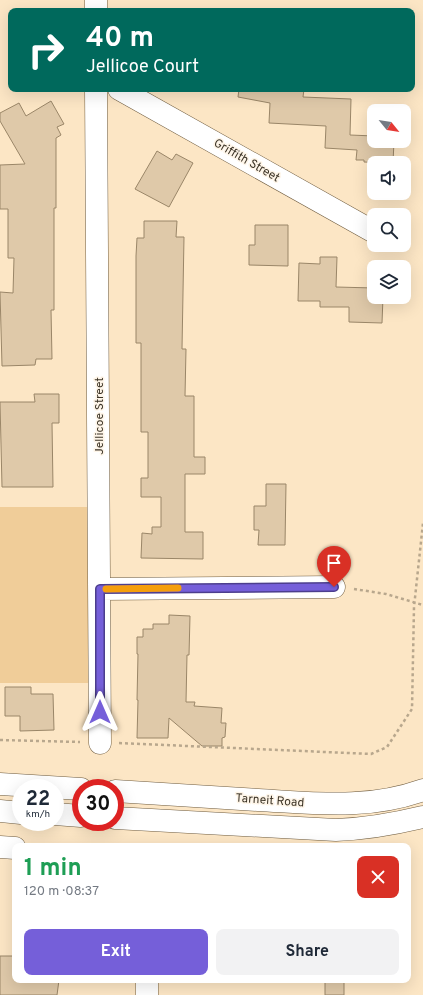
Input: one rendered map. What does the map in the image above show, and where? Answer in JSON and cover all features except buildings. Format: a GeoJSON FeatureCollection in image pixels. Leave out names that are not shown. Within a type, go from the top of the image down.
{"type":"FeatureCollection","features":[{"type":"Feature","properties":{"kind":"street","name":"Jellicoe Street"},"geometry":{"type":"LineString","coordinates":[[96,92],[100,743]]}},
{"type":"Feature","properties":{"kind":"street","name":"Griffith Street"},"geometry":{"type":"LineString","coordinates":[[124,92],[367,228]]}},
{"type":"Feature","properties":{"kind":"street"},"geometry":{"type":"LineString","coordinates":[[100,589],[334,587]]}},
{"type":"Feature","properties":{"kind":"street"},"geometry":{"type":"LineString","coordinates":[[0,784],[72,788]]}},
{"type":"Feature","properties":{"kind":"street","name":"Tarneit Road"},"geometry":{"type":"LineString","coordinates":[[124,792],[338,805],[382,800],[412,794],[423,790]]}},
{"type":"Feature","properties":{"kind":"street"},"geometry":{"type":"LineString","coordinates":[[0,811],[12,812]]}},
{"type":"Feature","properties":{"kind":"street"},"geometry":{"type":"LineString","coordinates":[[124,818],[352,830],[391,825],[423,817]]}},
{"type":"Feature","properties":{"kind":"street"},"geometry":{"type":"LineString","coordinates":[[0,847],[12,848]]}},
{"type":"Feature","properties":{"kind":"street"},"geometry":{"type":"LineString","coordinates":[[147,983],[147,995]]}},
{"type":"Feature","properties":{"kind":"path"},"geometry":{"type":"LineString","coordinates":[[0,740],[372,754],[387,747],[412,709],[414,602],[423,523]]}},
{"type":"Feature","properties":{"kind":"path"},"geometry":{"type":"LineString","coordinates":[[334,587],[379,593],[423,605]]}},
{"type":"Feature","properties":{"kind":"shaded area"},"geometry":{"type":"Polygon","coordinates":[[[0,507],[90,507],[92,683],[0,683],[0,507]]]}},
{"type":"Feature","properties":{"kind":"slow traffic"},"geometry":{"type":"LineString","coordinates":[[106,589],[178,588]]}},
{"type":"Feature","properties":{"kind":"route"},"geometry":{"type":"LineString","coordinates":[[100,712],[100,589],[334,587]]}}]}
